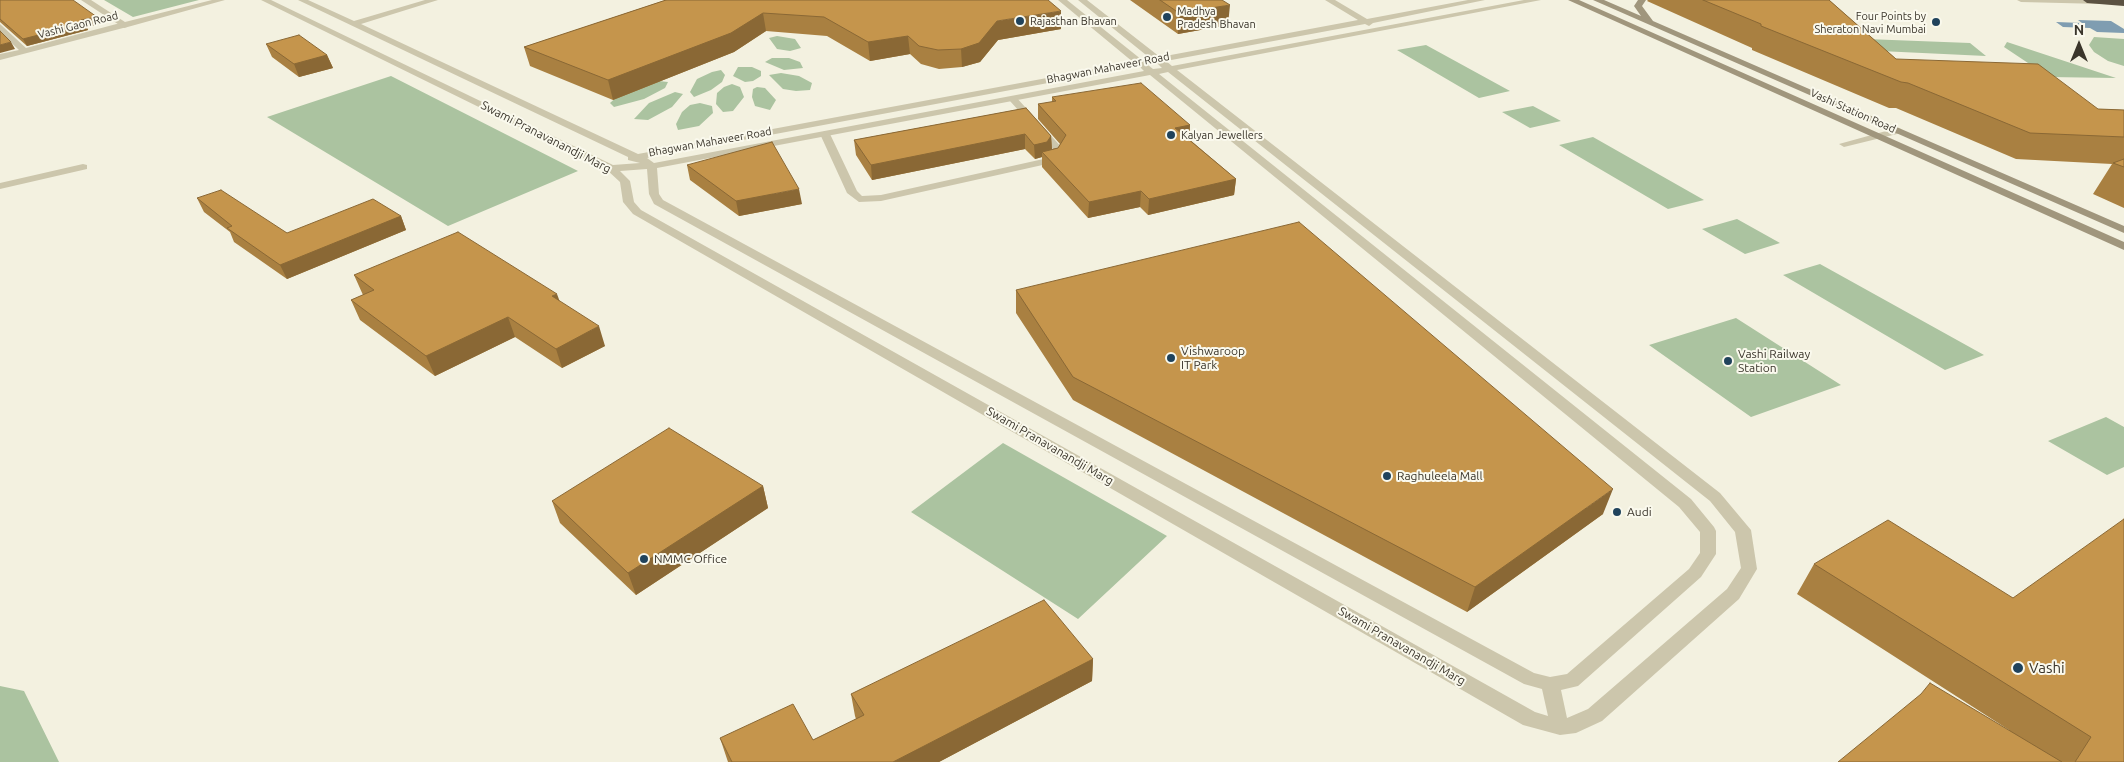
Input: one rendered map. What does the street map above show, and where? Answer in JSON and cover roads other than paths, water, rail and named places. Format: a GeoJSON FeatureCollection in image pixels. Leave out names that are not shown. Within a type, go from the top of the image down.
{"type":"FeatureCollection","features":[{"type":"Feature","properties":{"kind":"highway"},"geometry":{"type":"LineString","coordinates":[[2087,0],[2124,3]]}},
{"type":"Feature","properties":{"kind":"main road","name":"Vashi Station Road"},"geometry":{"type":"LineString","coordinates":[[1572,0],[2124,246]]}},
{"type":"Feature","properties":{"kind":"main road","name":"Vashi Station Road"},"geometry":{"type":"LineString","coordinates":[[1597,0],[2124,230]]}},
{"type":"Feature","properties":{"kind":"main road"},"geometry":{"type":"LineString","coordinates":[[1642,0],[1638,6],[1640,11],[1661,28]]}},
{"type":"Feature","properties":{"kind":"street"},"geometry":{"type":"LineString","coordinates":[[85,0],[124,25]]}},
{"type":"Feature","properties":{"kind":"street","name":"Vashi Gaon Road"},"geometry":{"type":"LineString","coordinates":[[0,57],[220,0]]}},
{"type":"Feature","properties":{"kind":"street","name":"Swami Pranavanandji Marg"},"geometry":{"type":"LineString","coordinates":[[265,0],[612,168],[625,181],[629,202],[637,212],[1530,719],[1560,727],[1576,725],[1595,715],[1734,594],[1749,569],[1743,530],[1715,497],[1082,0]]}},
{"type":"Feature","properties":{"kind":"street","name":"Swami Pranavanandji Marg"},"geometry":{"type":"LineString","coordinates":[[302,0],[635,156],[652,166],[654,194],[658,202],[1530,679],[1550,684],[1572,682],[1696,573],[1708,554],[1708,531],[1685,503],[1062,0]]}},
{"type":"Feature","properties":{"kind":"street"},"geometry":{"type":"LineString","coordinates":[[353,24],[434,0]]}},
{"type":"Feature","properties":{"kind":"street"},"geometry":{"type":"LineString","coordinates":[[1329,0],[1381,30]]}},
{"type":"Feature","properties":{"kind":"street","name":"Bhagwan Mahaveer Road"},"geometry":{"type":"LineString","coordinates":[[612,168],[635,156],[1481,0]]}},
{"type":"Feature","properties":{"kind":"street","name":"Bhagwan Mahaveer Road"},"geometry":{"type":"LineString","coordinates":[[612,168],[652,166],[1537,0]]}},
{"type":"Feature","properties":{"kind":"street"},"geometry":{"type":"LineString","coordinates":[[2021,0],[2102,2]]}},
{"type":"Feature","properties":{"kind":"street"},"geometry":{"type":"LineString","coordinates":[[0,28],[24,50]]}},
{"type":"Feature","properties":{"kind":"street"},"geometry":{"type":"LineString","coordinates":[[825,134],[852,193],[859,199],[881,198],[1052,160],[1058,150],[1014,98]]}},
{"type":"Feature","properties":{"kind":"street"},"geometry":{"type":"LineString","coordinates":[[1209,118],[1228,115]]}},
{"type":"Feature","properties":{"kind":"street"},"geometry":{"type":"LineString","coordinates":[[1844,144],[1897,131]]}},
{"type":"Feature","properties":{"kind":"street"},"geometry":{"type":"LineString","coordinates":[[0,186],[83,167]]}},
{"type":"Feature","properties":{"kind":"street"},"geometry":{"type":"LineString","coordinates":[[1362,242],[1384,237]]}},
{"type":"Feature","properties":{"kind":"street"},"geometry":{"type":"LineString","coordinates":[[1658,482],[1684,472]]}},
{"type":"Feature","properties":{"kind":"street"},"geometry":{"type":"LineString","coordinates":[[1550,684],[1560,727]]}},
{"type":"Feature","properties":{"kind":"water"},"geometry":{"type":"Polygon","coordinates":[[[2078,20],[2111,21],[2124,29],[2124,33],[2097,32],[2090,28],[2063,27],[2056,22],[2082,23],[2078,20]]]}},
{"type":"Feature","properties":{"kind":"place","name":"Madhya Pradesh Bhavan"},"geometry":{"type":"Point","coordinates":[1167,17]}},
{"type":"Feature","properties":{"kind":"place","name":"Rajasthan Bhavan"},"geometry":{"type":"Point","coordinates":[1020,21]}},
{"type":"Feature","properties":{"kind":"place","name":"Four Points by Sheraton Navi Mumbai"},"geometry":{"type":"Point","coordinates":[1936,22]}},
{"type":"Feature","properties":{"kind":"place","name":"Kalyan Jewellers"},"geometry":{"type":"Point","coordinates":[1171,135]}},
{"type":"Feature","properties":{"kind":"place","name":"Vishwaroop IT Park"},"geometry":{"type":"Point","coordinates":[1171,358]}},
{"type":"Feature","properties":{"kind":"place","name":"Vashi Railway Station"},"geometry":{"type":"Point","coordinates":[1728,361]}},
{"type":"Feature","properties":{"kind":"place","name":"Raghuleela Mall"},"geometry":{"type":"Point","coordinates":[1387,476]}},
{"type":"Feature","properties":{"kind":"place","name":"Audi"},"geometry":{"type":"Point","coordinates":[1617,512]}},
{"type":"Feature","properties":{"kind":"place","name":"NMMC Office"},"geometry":{"type":"Point","coordinates":[644,559]}},
{"type":"Feature","properties":{"kind":"place","name":"Vashi"},"geometry":{"type":"Point","coordinates":[2018,668]}}]}
